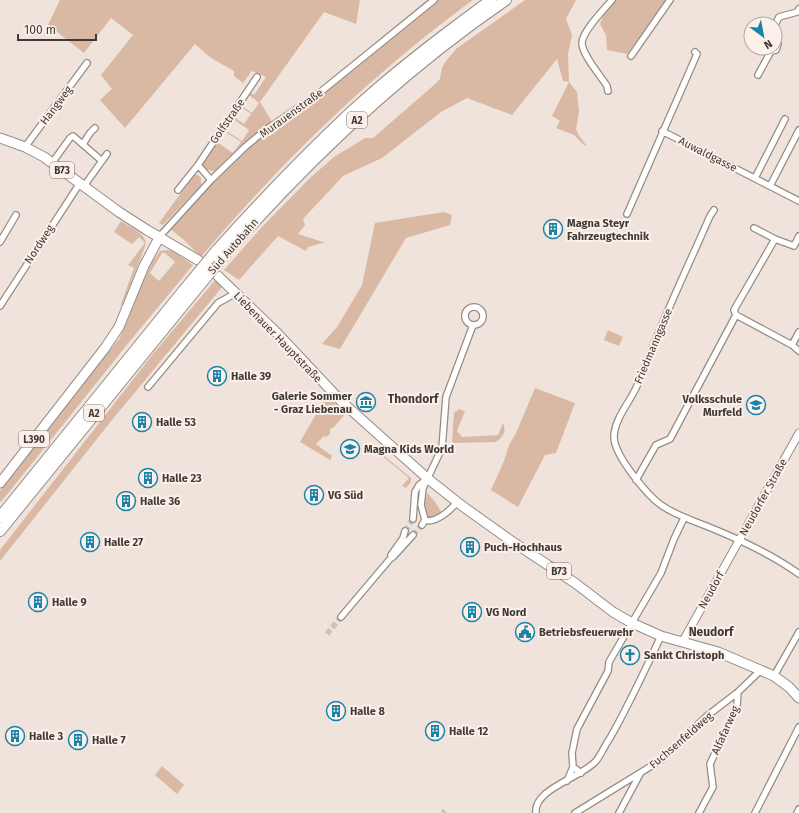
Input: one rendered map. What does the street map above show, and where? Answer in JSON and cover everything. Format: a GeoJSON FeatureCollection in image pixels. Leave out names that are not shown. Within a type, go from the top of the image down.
{"type":"FeatureCollection","features":[{"type":"Feature","properties":{"kind":"highway","name":"Süd Autobahn"},"geometry":{"type":"LineString","coordinates":[[0,517],[220,254],[264,199],[301,160],[352,111],[423,51],[491,0]]}},
{"type":"Feature","properties":{"kind":"highway","name":"Süd Autobahn"},"geometry":{"type":"LineString","coordinates":[[220,254],[340,135],[429,58],[506,0]]}},
{"type":"Feature","properties":{"kind":"highway","name":"Süd Autobahn"},"geometry":{"type":"LineString","coordinates":[[0,531],[186,294]]}},
{"type":"Feature","properties":{"kind":"main road","name":"B73"},"geometry":{"type":"LineString","coordinates":[[0,138],[44,157],[119,212],[198,260]]}},
{"type":"Feature","properties":{"kind":"main road","name":"L390"},"geometry":{"type":"LineString","coordinates":[[0,482],[105,348],[119,327],[144,266],[160,236]]}},
{"type":"Feature","properties":{"kind":"main road","name":"Liebenauer Hauptstraße"},"geometry":{"type":"LineString","coordinates":[[218,276],[277,333],[341,401],[427,478],[457,502],[510,540],[576,582],[613,612],[632,623],[661,636],[718,652],[774,676],[789,687],[799,698]]}},
{"type":"Feature","properties":{"kind":"street","name":"Murauenstraße"},"geometry":{"type":"LineString","coordinates":[[160,236],[211,180],[245,147],[263,132],[318,94],[434,0]]}},
{"type":"Feature","properties":{"kind":"street"},"geometry":{"type":"LineString","coordinates":[[608,91],[607,86],[586,55],[582,45],[583,39],[596,18],[612,0]]}},
{"type":"Feature","properties":{"kind":"street"},"geometry":{"type":"LineString","coordinates":[[630,56],[670,0]]}},
{"type":"Feature","properties":{"kind":"street"},"geometry":{"type":"LineString","coordinates":[[783,16],[798,12],[799,9]]}},
{"type":"Feature","properties":{"kind":"street"},"geometry":{"type":"LineString","coordinates":[[627,214],[662,131],[697,54],[695,52]]}},
{"type":"Feature","properties":{"kind":"street"},"geometry":{"type":"LineString","coordinates":[[758,75],[766,56]]}},
{"type":"Feature","properties":{"kind":"street","name":"Hangweg"},"geometry":{"type":"LineString","coordinates":[[25,148],[87,63]]}},
{"type":"Feature","properties":{"kind":"street","name":"Golfstraße"},"geometry":{"type":"LineString","coordinates":[[178,190],[198,165],[257,77]]}},
{"type":"Feature","properties":{"kind":"street"},"geometry":{"type":"LineString","coordinates":[[754,178],[785,119]]}},
{"type":"Feature","properties":{"kind":"street"},"geometry":{"type":"LineString","coordinates":[[83,144],[95,128]]}},
{"type":"Feature","properties":{"kind":"street"},"geometry":{"type":"LineString","coordinates":[[770,186],[799,130]]}},
{"type":"Feature","properties":{"kind":"street","name":"Auwaldgasse"},"geometry":{"type":"LineString","coordinates":[[662,131],[799,201]]}},
{"type":"Feature","properties":{"kind":"street"},"geometry":{"type":"LineString","coordinates":[[52,163],[73,136],[102,161]]}},
{"type":"Feature","properties":{"kind":"street","name":"Nordweg"},"geometry":{"type":"LineString","coordinates":[[0,306],[82,184],[107,154]]}},
{"type":"Feature","properties":{"kind":"street"},"geometry":{"type":"LineString","coordinates":[[198,165],[211,180]]}},
{"type":"Feature","properties":{"kind":"street","name":"Friedmanngasse"},"geometry":{"type":"LineString","coordinates":[[636,480],[615,445],[614,436],[616,424],[635,389],[677,290],[714,210]]}},
{"type":"Feature","properties":{"kind":"street"},"geometry":{"type":"LineString","coordinates":[[0,242],[16,215]]}},
{"type":"Feature","properties":{"kind":"street"},"geometry":{"type":"LineString","coordinates":[[754,228],[775,239],[797,247],[799,236]]}},
{"type":"Feature","properties":{"kind":"street"},"geometry":{"type":"LineString","coordinates":[[775,239],[734,310],[736,315],[792,345],[799,351]]}},
{"type":"Feature","properties":{"kind":"street"},"geometry":{"type":"LineString","coordinates":[[148,387],[218,303],[236,293]]}},
{"type":"Feature","properties":{"kind":"street"},"geometry":{"type":"LineString","coordinates":[[567,781],[573,767],[572,753],[577,730],[608,671],[609,662],[661,573],[684,518],[662,505],[646,493],[636,480],[656,445],[670,439],[736,315]]}},
{"type":"Feature","properties":{"kind":"street"},"geometry":{"type":"LineString","coordinates":[[457,502],[446,515],[424,522],[421,497],[427,478],[443,445],[447,395],[473,325]]}},
{"type":"Feature","properties":{"kind":"street"},"geometry":{"type":"LineString","coordinates":[[792,345],[799,332]]}},
{"type":"Feature","properties":{"kind":"street","name":"Neudorfer Straße"},"geometry":{"type":"LineString","coordinates":[[739,539],[799,433]]}},
{"type":"Feature","properties":{"kind":"street"},"geometry":{"type":"LineString","coordinates":[[413,519],[415,492],[419,485],[427,478]]}},
{"type":"Feature","properties":{"kind":"street","name":"Neudorfer Straße"},"geometry":{"type":"LineString","coordinates":[[684,518],[739,539],[788,566],[799,574]]}},
{"type":"Feature","properties":{"kind":"street"},"geometry":{"type":"LineString","coordinates":[[390,559],[391,555],[403,538],[405,531]]}},
{"type":"Feature","properties":{"kind":"street"},"geometry":{"type":"LineString","coordinates":[[341,617],[390,559],[413,535]]}},
{"type":"Feature","properties":{"kind":"street","name":"Neudorf"},"geometry":{"type":"LineString","coordinates":[[683,641],[739,539]]}},
{"type":"Feature","properties":{"kind":"street"},"geometry":{"type":"LineString","coordinates":[[774,676],[799,632]]}},
{"type":"Feature","properties":{"kind":"street"},"geometry":{"type":"LineString","coordinates":[[536,813],[535,808],[541,797],[581,773],[596,761],[625,712],[661,636]]}},
{"type":"Feature","properties":{"kind":"street","name":"Fuchsenfeldweg"},"geometry":{"type":"LineString","coordinates":[[575,813],[661,760],[707,716],[738,692],[760,670]]}},
{"type":"Feature","properties":{"kind":"street","name":"Alfafarweg"},"geometry":{"type":"LineString","coordinates":[[700,813],[713,787],[710,764],[738,706],[738,692]]}},
{"type":"Feature","properties":{"kind":"street"},"geometry":{"type":"LineString","coordinates":[[755,813],[799,727]]}},
{"type":"Feature","properties":{"kind":"street"},"geometry":{"type":"LineString","coordinates":[[573,767],[581,773]]}},
{"type":"Feature","properties":{"kind":"street"},"geometry":{"type":"LineString","coordinates":[[619,813],[640,774]]}},
{"type":"Feature","properties":{"kind":"street"},"geometry":{"type":"LineString","coordinates":[[797,813],[799,809]]}},
{"type":"Feature","properties":{"kind":"shaded area"},"geometry":{"type":"Polygon","coordinates":[[[60,0],[360,0],[356,24],[324,12],[260,102],[274,125],[314,94],[427,0],[473,0],[436,28],[364,88],[330,120],[263,187],[201,257],[168,227],[218,173],[205,168],[201,159],[248,91],[254,95],[266,77],[252,71],[243,83],[234,76],[234,71],[211,58],[195,44],[125,128],[100,100],[112,89],[101,75],[133,35],[111,18],[84,53],[48,25],[60,0]],[[249,95],[242,106],[252,113],[259,103],[249,95]],[[241,107],[234,117],[244,124],[251,114],[241,107]],[[233,119],[225,130],[242,141],[249,130],[233,119]],[[224,131],[217,142],[233,153],[241,142],[224,131]]]}},
{"type":"Feature","properties":{"kind":"shaded area"},"geometry":{"type":"Polygon","coordinates":[[[525,0],[576,0],[566,19],[572,35],[568,54],[569,82],[563,81],[557,59],[512,115],[467,98],[441,112],[382,158],[343,176],[303,219],[305,225],[298,234],[326,242],[308,247],[306,251],[278,236],[239,280],[224,270],[262,227],[310,178],[334,157],[365,138],[373,138],[440,79],[442,68],[456,49],[525,0]]]}},
{"type":"Feature","properties":{"kind":"shaded area"},"geometry":{"type":"Polygon","coordinates":[[[617,0],[667,0],[627,54],[607,50],[606,35],[600,24],[604,13],[617,0]]]}},
{"type":"Feature","properties":{"kind":"shaded area"},"geometry":{"type":"Polygon","coordinates":[[[569,82],[577,92],[579,112],[576,129],[586,145],[585,146],[574,135],[556,128],[560,121],[552,116],[569,82]]]}},
{"type":"Feature","properties":{"kind":"shaded area"},"geometry":{"type":"Polygon","coordinates":[[[194,175],[198,175],[201,178],[201,185],[164,224],[162,225],[159,223],[194,175]]]}},
{"type":"Feature","properties":{"kind":"shaded area"},"geometry":{"type":"Polygon","coordinates":[[[444,212],[452,215],[450,225],[406,238],[340,349],[322,344],[337,327],[362,285],[375,223],[444,212]]]}},
{"type":"Feature","properties":{"kind":"shaded area"},"geometry":{"type":"Polygon","coordinates":[[[121,221],[140,233],[146,244],[124,302],[120,307],[134,268],[128,265],[145,243],[139,237],[132,244],[114,232],[121,221]]]}},
{"type":"Feature","properties":{"kind":"shaded area"},"geometry":{"type":"Polygon","coordinates":[[[160,251],[173,251],[193,265],[1,502],[0,491],[35,443],[120,338],[144,279],[160,251]],[[162,253],[150,273],[159,281],[175,262],[165,253],[162,253]]]}},
{"type":"Feature","properties":{"kind":"shaded area"},"geometry":{"type":"Polygon","coordinates":[[[216,279],[223,286],[112,420],[0,561],[0,550],[153,354],[216,279]]]}},
{"type":"Feature","properties":{"kind":"shaded area"},"geometry":{"type":"Polygon","coordinates":[[[608,330],[623,337],[619,346],[604,340],[608,330]]]}},
{"type":"Feature","properties":{"kind":"shaded area"},"geometry":{"type":"Polygon","coordinates":[[[535,388],[575,403],[556,453],[545,455],[518,507],[491,490],[504,461],[509,445],[516,433],[535,388]]]}},
{"type":"Feature","properties":{"kind":"shaded area"},"geometry":{"type":"Polygon","coordinates":[[[327,395],[345,414],[334,427],[330,429],[330,434],[326,437],[324,436],[316,444],[332,456],[330,460],[300,442],[327,395]]]}},
{"type":"Feature","properties":{"kind":"shaded area"},"geometry":{"type":"Polygon","coordinates":[[[754,399],[766,406],[761,413],[749,406],[754,399]]]}},
{"type":"Feature","properties":{"kind":"shaded area"},"geometry":{"type":"Polygon","coordinates":[[[459,409],[465,411],[457,431],[462,437],[498,435],[503,423],[505,429],[504,434],[495,442],[454,443],[452,441],[454,413],[459,409]]]}},
{"type":"Feature","properties":{"kind":"shaded area"},"geometry":{"type":"Polygon","coordinates":[[[369,445],[371,445],[411,478],[411,482],[406,488],[402,486],[409,478],[369,445]]]}},
{"type":"Feature","properties":{"kind":"shaded area"},"geometry":{"type":"Polygon","coordinates":[[[427,493],[434,500],[443,514],[430,519],[428,518],[425,503],[427,493]]]}},
{"type":"Feature","properties":{"kind":"shaded area"},"geometry":{"type":"Polygon","coordinates":[[[162,766],[184,785],[177,794],[155,775],[162,766]]]}},
{"type":"Feature","properties":{"kind":"tunnel"},"geometry":{"type":"LineString","coordinates":[[405,531],[413,519]]}},
{"type":"Feature","properties":{"kind":"tunnel"},"geometry":{"type":"LineString","coordinates":[[413,535],[422,525]]}},
{"type":"Feature","properties":{"kind":"tunnel"},"geometry":{"type":"LineString","coordinates":[[327,634],[341,617]]}},
{"type":"Feature","properties":{"kind":"place","name":"Magna Steyr Fahrzeugtechnik"},"geometry":{"type":"Point","coordinates":[553,229]}},
{"type":"Feature","properties":{"kind":"place","name":"Halle 39"},"geometry":{"type":"Point","coordinates":[217,376]}},
{"type":"Feature","properties":{"kind":"place","name":"Galerie Sommer - Graz Liebenau"},"geometry":{"type":"Point","coordinates":[366,402]}},
{"type":"Feature","properties":{"kind":"place","name":"Volksschule Murfeld"},"geometry":{"type":"Point","coordinates":[756,405]}},
{"type":"Feature","properties":{"kind":"place","name":"Halle 53"},"geometry":{"type":"Point","coordinates":[142,422]}},
{"type":"Feature","properties":{"kind":"place","name":"Magna Kids World"},"geometry":{"type":"Point","coordinates":[350,449]}},
{"type":"Feature","properties":{"kind":"place","name":"Halle 23"},"geometry":{"type":"Point","coordinates":[148,478]}},
{"type":"Feature","properties":{"kind":"place","name":"VG Süd"},"geometry":{"type":"Point","coordinates":[314,495]}},
{"type":"Feature","properties":{"kind":"place","name":"Halle 36"},"geometry":{"type":"Point","coordinates":[126,501]}},
{"type":"Feature","properties":{"kind":"place","name":"Halle 27"},"geometry":{"type":"Point","coordinates":[90,542]}},
{"type":"Feature","properties":{"kind":"place","name":"Puch-Hochhaus"},"geometry":{"type":"Point","coordinates":[470,547]}},
{"type":"Feature","properties":{"kind":"place","name":"Halle 9"},"geometry":{"type":"Point","coordinates":[38,602]}},
{"type":"Feature","properties":{"kind":"place","name":"VG Nord"},"geometry":{"type":"Point","coordinates":[472,612]}},
{"type":"Feature","properties":{"kind":"place","name":"Betriebsfeuerwehr"},"geometry":{"type":"Point","coordinates":[525,632]}},
{"type":"Feature","properties":{"kind":"place","name":"Sankt Christoph"},"geometry":{"type":"Point","coordinates":[630,655]}},
{"type":"Feature","properties":{"kind":"place","name":"Halle 8"},"geometry":{"type":"Point","coordinates":[336,711]}},
{"type":"Feature","properties":{"kind":"place","name":"Halle 12"},"geometry":{"type":"Point","coordinates":[435,731]}},
{"type":"Feature","properties":{"kind":"place","name":"Halle 3"},"geometry":{"type":"Point","coordinates":[15,736]}},
{"type":"Feature","properties":{"kind":"place","name":"Halle 7"},"geometry":{"type":"Point","coordinates":[78,740]}},
{"type":"Feature","properties":{"kind":"district","name":"Thondorf"},"geometry":{"type":"Point","coordinates":[413,399]}},
{"type":"Feature","properties":{"kind":"district","name":"Neudorf"},"geometry":{"type":"Point","coordinates":[711,632]}}]}
